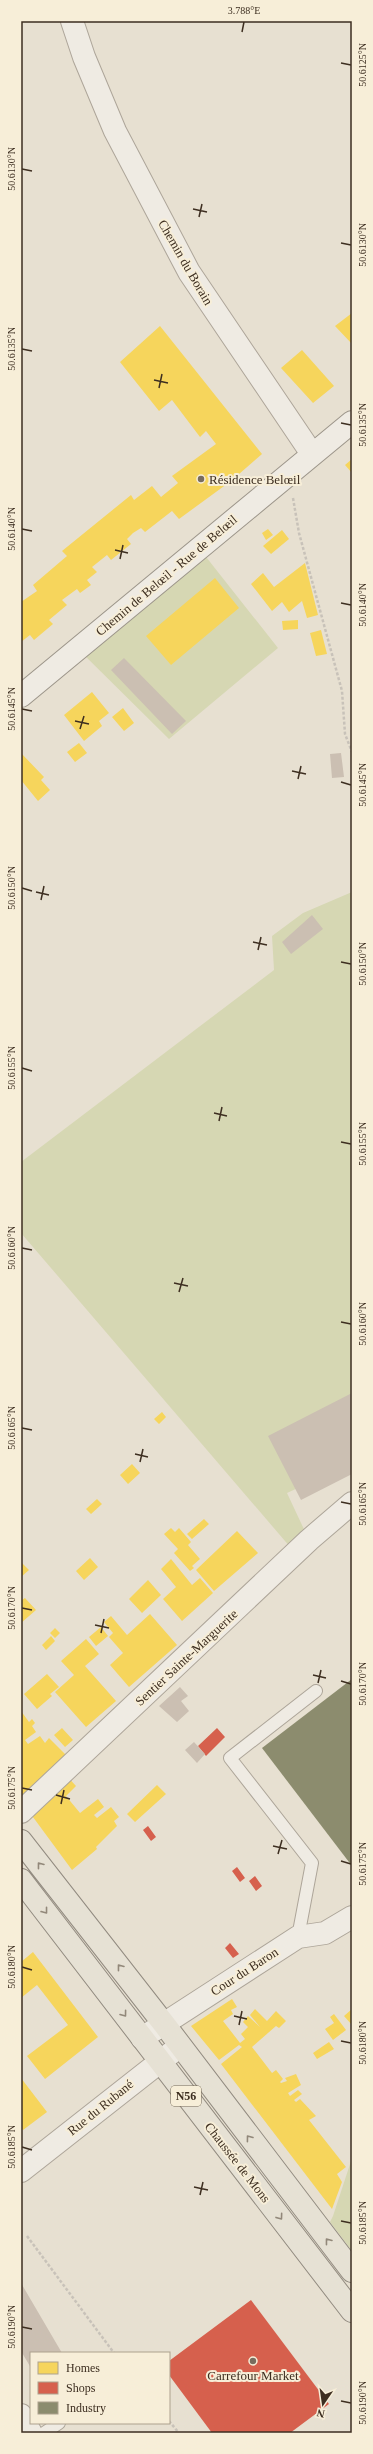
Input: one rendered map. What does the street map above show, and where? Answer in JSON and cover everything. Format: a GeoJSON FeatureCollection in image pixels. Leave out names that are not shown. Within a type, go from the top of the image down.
{"type":"FeatureCollection","features":[{"type":"Feature","properties":{"kind":"main road","name":"Chaussée de Mons"},"geometry":{"type":"LineString","coordinates":[[21,1841],[164,2024],[352,2271]]}},
{"type":"Feature","properties":{"kind":"main road","name":"Chaussée de Mons"},"geometry":{"type":"LineString","coordinates":[[21,1880],[352,2311]]}},
{"type":"Feature","properties":{"kind":"street","name":"Chemin du Borain"},"geometry":{"type":"LineString","coordinates":[[72,21],[84,57],[115,131],[189,272],[312,454]]}},
{"type":"Feature","properties":{"kind":"street","name":"Chemin de Belœil - Rue de Belœil"},"geometry":{"type":"LineString","coordinates":[[21,696],[352,422]]}},
{"type":"Feature","properties":{"kind":"street","name":"Sentier Sainte-Marguerite"},"geometry":{"type":"LineString","coordinates":[[21,1812],[309,1540],[352,1503]]}},
{"type":"Feature","properties":{"kind":"street","name":"Cour du Baron"},"geometry":{"type":"LineString","coordinates":[[142,2038],[298,1937],[326,1933],[352,1917]]}},
{"type":"Feature","properties":{"kind":"street","name":"Rue du Rubané"},"geometry":{"type":"LineString","coordinates":[[21,2170],[159,2060],[180,2046]]}},
{"type":"Feature","properties":{"kind":"street"},"geometry":{"type":"LineString","coordinates":[[21,2415],[31,2433]]}},
{"type":"Feature","properties":{"kind":"lane"},"geometry":{"type":"LineString","coordinates":[[298,1937],[312,1863],[230,1758],[316,1691]]}},
{"type":"Feature","properties":{"kind":"lane"},"geometry":{"type":"LineString","coordinates":[[44,2433],[58,2424]]}},
{"type":"Feature","properties":{"kind":"path"},"geometry":{"type":"LineString","coordinates":[[287,475],[299,533],[342,691],[345,734],[352,752]]}},
{"type":"Feature","properties":{"kind":"path"},"geometry":{"type":"LineString","coordinates":[[27,2236],[113,2352]]}},
{"type":"Feature","properties":{"kind":"path"},"geometry":{"type":"LineString","coordinates":[[170,2422],[179,2433]]}},
{"type":"Feature","properties":{"kind":"green space"},"geometry":{"type":"Polygon","coordinates":[[[199,548],[278,648],[169,739],[78,649],[199,548]]]}},
{"type":"Feature","properties":{"kind":"green space"},"geometry":{"type":"Polygon","coordinates":[[[352,892],[352,1463],[287,1493],[309,1540],[291,1548],[21,1233],[21,1162],[274,970],[272,936],[303,913],[352,892]]]}},
{"type":"Feature","properties":{"kind":"green space"},"geometry":{"type":"Polygon","coordinates":[[[352,2158],[352,2251],[330,2222],[352,2158]]]}},
{"type":"Feature","properties":{"kind":"building: Homes"},"geometry":{"type":"Polygon","coordinates":[[[352,313],[352,344],[335,326],[352,313]]]}},
{"type":"Feature","properties":{"kind":"building: Homes"},"geometry":{"type":"Polygon","coordinates":[[[160,326],[262,454],[231,481],[179,519],[172,511],[145,532],[141,528],[133,533],[127,539],[131,544],[111,560],[107,555],[92,567],[97,572],[87,580],[91,585],[80,593],[77,589],[62,600],[67,605],[49,620],[53,624],[34,640],[30,635],[21,642],[21,602],[37,591],[33,585],[67,556],[62,551],[131,495],[134,500],[152,486],[161,497],[178,483],[172,476],[216,444],[206,431],[200,437],[172,400],[159,411],[120,362],[160,326]]]}},
{"type":"Feature","properties":{"kind":"building: Homes"},"geometry":{"type":"Polygon","coordinates":[[[302,350],[334,386],[313,403],[281,368],[302,350]]]}},
{"type":"Feature","properties":{"kind":"building: Homes"},"geometry":{"type":"Polygon","coordinates":[[[352,459],[352,473],[345,465],[352,459]]]}},
{"type":"Feature","properties":{"kind":"building: Homes"},"geometry":{"type":"Polygon","coordinates":[[[268,529],[273,535],[266,540],[262,533],[268,529]]]}},
{"type":"Feature","properties":{"kind":"building: Homes"},"geometry":{"type":"Polygon","coordinates":[[[282,530],[289,539],[271,554],[263,546],[282,530]]]}},
{"type":"Feature","properties":{"kind":"building: Homes"},"geometry":{"type":"Polygon","coordinates":[[[305,563],[318,615],[307,618],[302,601],[289,612],[282,602],[272,611],[251,584],[263,573],[274,587],[305,563]]]}},
{"type":"Feature","properties":{"kind":"building: Homes"},"geometry":{"type":"Polygon","coordinates":[[[215,578],[239,608],[171,665],[146,636],[215,578]]]}},
{"type":"Feature","properties":{"kind":"building: Homes"},"geometry":{"type":"Polygon","coordinates":[[[298,620],[298,629],[283,630],[282,621],[298,620]]]}},
{"type":"Feature","properties":{"kind":"building: Homes"},"geometry":{"type":"Polygon","coordinates":[[[321,630],[327,654],[316,656],[310,633],[321,630]]]}},
{"type":"Feature","properties":{"kind":"building: Homes"},"geometry":{"type":"Polygon","coordinates":[[[92,692],[109,713],[99,721],[102,726],[84,741],[64,715],[92,692]]]}},
{"type":"Feature","properties":{"kind":"building: Homes"},"geometry":{"type":"Polygon","coordinates":[[[123,708],[134,723],[124,731],[112,717],[123,708]]]}},
{"type":"Feature","properties":{"kind":"building: Homes"},"geometry":{"type":"Polygon","coordinates":[[[79,743],[87,753],[75,762],[67,752],[79,743]]]}},
{"type":"Feature","properties":{"kind":"building: Homes"},"geometry":{"type":"Polygon","coordinates":[[[21,753],[44,777],[41,780],[50,790],[38,801],[21,780],[21,753]]]}},
{"type":"Feature","properties":{"kind":"building: Homes"},"geometry":{"type":"Polygon","coordinates":[[[162,1412],[166,1417],[159,1424],[154,1419],[162,1412]]]}},
{"type":"Feature","properties":{"kind":"building: Homes"},"geometry":{"type":"Polygon","coordinates":[[[132,1464],[140,1473],[128,1484],[120,1475],[132,1464]]]}},
{"type":"Feature","properties":{"kind":"building: Homes"},"geometry":{"type":"Polygon","coordinates":[[[97,1499],[102,1504],[91,1514],[86,1509],[97,1499]]]}},
{"type":"Feature","properties":{"kind":"building: Homes"},"geometry":{"type":"Polygon","coordinates":[[[204,1519],[209,1524],[192,1539],[187,1534],[204,1519]]]}},
{"type":"Feature","properties":{"kind":"building: Homes"},"geometry":{"type":"Polygon","coordinates":[[[171,1528],[175,1532],[179,1528],[191,1542],[188,1545],[200,1559],[192,1566],[194,1568],[190,1571],[174,1553],[178,1549],[164,1534],[171,1528]]]}},
{"type":"Feature","properties":{"kind":"building: Homes"},"geometry":{"type":"Polygon","coordinates":[[[237,1531],[258,1553],[214,1591],[196,1570],[237,1531]]]}},
{"type":"Feature","properties":{"kind":"building: Homes"},"geometry":{"type":"Polygon","coordinates":[[[90,1558],[98,1567],[84,1580],[76,1571],[90,1558]]]}},
{"type":"Feature","properties":{"kind":"building: Homes"},"geometry":{"type":"Polygon","coordinates":[[[171,1559],[192,1585],[200,1578],[213,1593],[182,1621],[163,1599],[176,1587],[161,1569],[171,1559]]]}},
{"type":"Feature","properties":{"kind":"building: Homes"},"geometry":{"type":"Polygon","coordinates":[[[22,1563],[29,1570],[21,1577],[21,1564],[22,1563]]]}},
{"type":"Feature","properties":{"kind":"building: Homes"},"geometry":{"type":"Polygon","coordinates":[[[148,1580],[161,1595],[142,1613],[129,1599],[148,1580]]]}},
{"type":"Feature","properties":{"kind":"building: Homes"},"geometry":{"type":"Polygon","coordinates":[[[21,1598],[22,1600],[25,1598],[36,1610],[21,1623],[21,1598]]]}},
{"type":"Feature","properties":{"kind":"building: Homes"},"geometry":{"type":"Polygon","coordinates":[[[150,1614],[177,1645],[129,1687],[110,1665],[123,1653],[109,1637],[113,1633],[104,1622],[111,1616],[127,1635],[150,1614]]]}},
{"type":"Feature","properties":{"kind":"building: Homes"},"geometry":{"type":"Polygon","coordinates":[[[101,1627],[108,1636],[96,1646],[89,1637],[101,1627]]]}},
{"type":"Feature","properties":{"kind":"building: Homes"},"geometry":{"type":"Polygon","coordinates":[[[55,1628],[60,1633],[55,1638],[50,1633],[55,1628]]]}},
{"type":"Feature","properties":{"kind":"building: Homes"},"geometry":{"type":"Polygon","coordinates":[[[51,1636],[55,1641],[46,1650],[42,1645],[51,1636]]]}},
{"type":"Feature","properties":{"kind":"building: Homes"},"geometry":{"type":"Polygon","coordinates":[[[86,1639],[99,1654],[85,1666],[116,1701],[86,1727],[55,1692],[74,1675],[61,1661],[86,1639]]]}},
{"type":"Feature","properties":{"kind":"building: Homes"},"geometry":{"type":"Polygon","coordinates":[[[47,1674],[59,1687],[50,1694],[52,1696],[37,1709],[24,1694],[47,1674]]]}},
{"type":"Feature","properties":{"kind":"building: Homes"},"geometry":{"type":"Polygon","coordinates":[[[21,1711],[29,1722],[32,1719],[35,1723],[32,1726],[36,1732],[25,1740],[28,1744],[40,1736],[45,1743],[49,1738],[68,1757],[21,1798],[21,1711]]]}},
{"type":"Feature","properties":{"kind":"building: Homes"},"geometry":{"type":"Polygon","coordinates":[[[62,1728],[73,1740],[65,1747],[54,1735],[62,1728]]]}},
{"type":"Feature","properties":{"kind":"building: Homes"},"geometry":{"type":"Polygon","coordinates":[[[64,1773],[76,1786],[66,1796],[80,1813],[98,1799],[104,1807],[94,1815],[97,1818],[111,1807],[119,1817],[114,1821],[117,1826],[96,1847],[97,1849],[72,1870],[30,1813],[64,1773]]]}},
{"type":"Feature","properties":{"kind":"building: Homes"},"geometry":{"type":"Polygon","coordinates":[[[157,1785],[166,1794],[135,1822],[127,1814],[157,1785]]]}},
{"type":"Feature","properties":{"kind":"building: Homes"},"geometry":{"type":"Polygon","coordinates":[[[33,1952],[98,2037],[45,2079],[27,2056],[68,2025],[37,1985],[21,1998],[21,1962],[33,1952]]]}},
{"type":"Feature","properties":{"kind":"building: Homes"},"geometry":{"type":"Polygon","coordinates":[[[232,1999],[237,2007],[231,2010],[233,2014],[223,2021],[240,2043],[245,2039],[241,2034],[248,2027],[243,2022],[248,2016],[260,2027],[250,2015],[255,2009],[267,2021],[276,2011],[286,2021],[279,2028],[276,2026],[252,2047],[272,2073],[276,2070],[283,2079],[280,2082],[281,2083],[287,2081],[285,2078],[296,2074],[301,2085],[288,2093],[290,2096],[298,2090],[302,2094],[294,2100],[296,2102],[300,2099],[316,2116],[309,2120],[346,2167],[337,2174],[342,2182],[332,2209],[221,2064],[242,2047],[239,2045],[219,2060],[191,2026],[232,1999]]]}},
{"type":"Feature","properties":{"kind":"building: Homes"},"geometry":{"type":"Polygon","coordinates":[[[352,2009],[352,2025],[344,2016],[352,2009]]]}},
{"type":"Feature","properties":{"kind":"building: Homes"},"geometry":{"type":"Polygon","coordinates":[[[334,2014],[346,2030],[333,2040],[325,2029],[334,2023],[330,2017],[334,2014]]]}},
{"type":"Feature","properties":{"kind":"building: Homes"},"geometry":{"type":"Polygon","coordinates":[[[329,2042],[334,2049],[317,2059],[313,2053],[329,2042]]]}},
{"type":"Feature","properties":{"kind":"building: Homes"},"geometry":{"type":"Polygon","coordinates":[[[21,2078],[47,2112],[23,2130],[21,2127],[21,2078]]]}},
{"type":"Feature","properties":{"kind":"building: Shops"},"geometry":{"type":"Polygon","coordinates":[[[217,1728],[225,1737],[206,1756],[198,1746],[217,1728]]]}},
{"type":"Feature","properties":{"kind":"building: Shops"},"geometry":{"type":"Polygon","coordinates":[[[148,1826],[156,1837],[151,1841],[143,1830],[148,1826]]]}},
{"type":"Feature","properties":{"kind":"building: Shops"},"geometry":{"type":"Polygon","coordinates":[[[237,1867],[245,1878],[240,1882],[232,1871],[237,1867]]]}},
{"type":"Feature","properties":{"kind":"building: Shops"},"geometry":{"type":"Polygon","coordinates":[[[255,1876],[262,1886],[256,1891],[249,1881],[255,1876]]]}},
{"type":"Feature","properties":{"kind":"building: Shops"},"geometry":{"type":"Polygon","coordinates":[[[230,1943],[239,1954],[233,1958],[225,1948],[230,1943]]]}},
{"type":"Feature","properties":{"kind":"building: Shops"},"geometry":{"type":"Polygon","coordinates":[[[251,2300],[329,2404],[290,2433],[212,2433],[170,2376],[170,2360],[251,2300]]]}},
{"type":"Feature","properties":{"kind":"building: Industry"},"geometry":{"type":"Polygon","coordinates":[[[352,1679],[352,1866],[262,1748],[352,1679]]]}},
{"type":"Feature","properties":{"kind":"building: Other"},"geometry":{"type":"Polygon","coordinates":[[[124,658],[186,721],[172,734],[111,670],[124,658]]]}},
{"type":"Feature","properties":{"kind":"building: Other"},"geometry":{"type":"Polygon","coordinates":[[[341,753],[344,777],[332,778],[330,754],[341,753]]]}},
{"type":"Feature","properties":{"kind":"building: Other"},"geometry":{"type":"Polygon","coordinates":[[[312,915],[323,929],[291,954],[282,942],[312,915]]]}},
{"type":"Feature","properties":{"kind":"building: Other"},"geometry":{"type":"Polygon","coordinates":[[[352,1393],[352,1474],[301,1500],[268,1436],[352,1393]]]}},
{"type":"Feature","properties":{"kind":"building: Other"},"geometry":{"type":"Polygon","coordinates":[[[180,1687],[188,1696],[181,1701],[189,1711],[177,1722],[159,1706],[180,1687]]]}},
{"type":"Feature","properties":{"kind":"building: Other"},"geometry":{"type":"Polygon","coordinates":[[[194,1742],[205,1754],[197,1763],[185,1750],[194,1742]]]}},
{"type":"Feature","properties":{"kind":"building: Other"},"geometry":{"type":"Polygon","coordinates":[[[21,2283],[61,2352],[30,2352],[30,2366],[21,2351],[21,2283]]]}},
{"type":"Feature","properties":{"kind":"place","name":"Résidence Belœil"},"geometry":{"type":"Point","coordinates":[201,479]}},
{"type":"Feature","properties":{"kind":"place","name":"Carrefour Market"},"geometry":{"type":"Point","coordinates":[253,2361]}}]}
